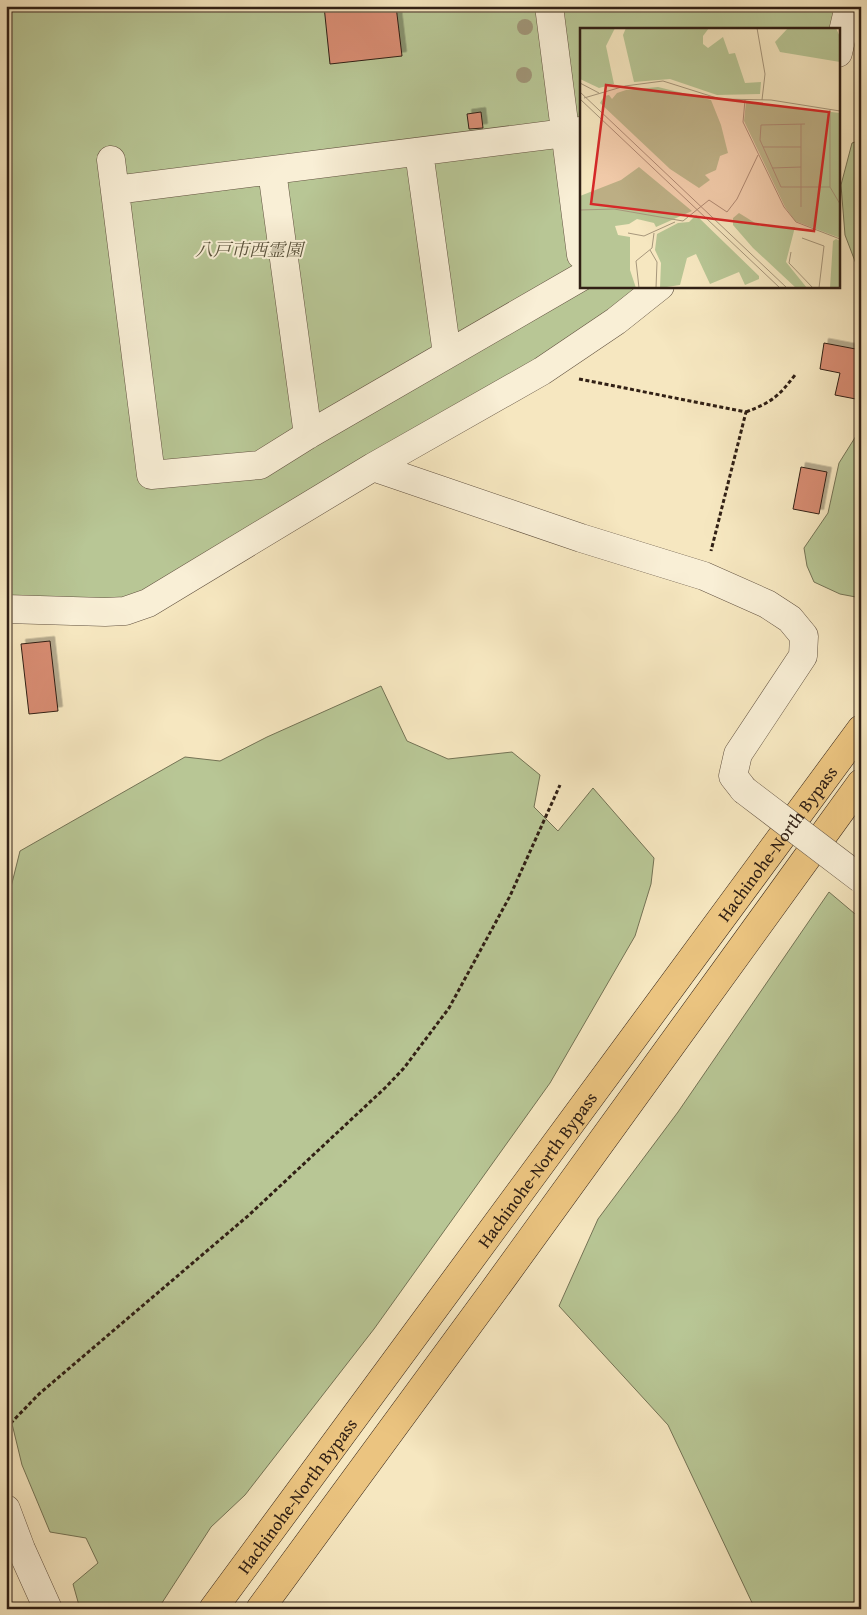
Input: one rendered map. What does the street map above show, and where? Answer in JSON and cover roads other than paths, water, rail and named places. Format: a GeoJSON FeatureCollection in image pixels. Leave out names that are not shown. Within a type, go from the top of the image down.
{"type":"FeatureCollection","features":[{"type":"Feature","properties":{"kind":"highway","name":"Hachinohe-North Bypass"},"geometry":{"type":"LineString","coordinates":[[213,1609],[861,729]]}},
{"type":"Feature","properties":{"kind":"highway","name":"Hachinohe-North Bypass"},"geometry":{"type":"LineString","coordinates":[[260,1609],[494,1290],[861,783]]}},
{"type":"Feature","properties":{"kind":"street"},"geometry":{"type":"LineString","coordinates":[[549,6],[573,132],[580,240]]}},
{"type":"Feature","properties":{"kind":"street"},"geometry":{"type":"LineString","coordinates":[[840,44],[849,6]]}},
{"type":"Feature","properties":{"kind":"street"},"geometry":{"type":"LineString","coordinates":[[115,190],[573,132]]}},
{"type":"Feature","properties":{"kind":"street"},"geometry":{"type":"LineString","coordinates":[[419,152],[447,354]]}},
{"type":"Feature","properties":{"kind":"street"},"geometry":{"type":"LineString","coordinates":[[110,160],[151,475],[260,465],[308,435],[580,278]]}},
{"type":"Feature","properties":{"kind":"street"},"geometry":{"type":"LineString","coordinates":[[272,171],[308,435]]}},
{"type":"Feature","properties":{"kind":"street"},"geometry":{"type":"LineString","coordinates":[[6,610],[105,612],[125,611],[148,603],[373,467],[542,371],[616,321],[657,288]]}},
{"type":"Feature","properties":{"kind":"street"},"geometry":{"type":"LineString","coordinates":[[373,467],[581,538],[704,576],[767,604],[790,619],[804,636],[803,656],[738,754],[734,776],[744,790],[861,878]]}},
{"type":"Feature","properties":{"kind":"street"},"geometry":{"type":"LineString","coordinates":[[6,1510],[48,1609]]}},
{"type":"Feature","properties":{"kind":"park label","name":"八戸市西霊園"},"geometry":{"type":"Point","coordinates":[249,249]}}]}
